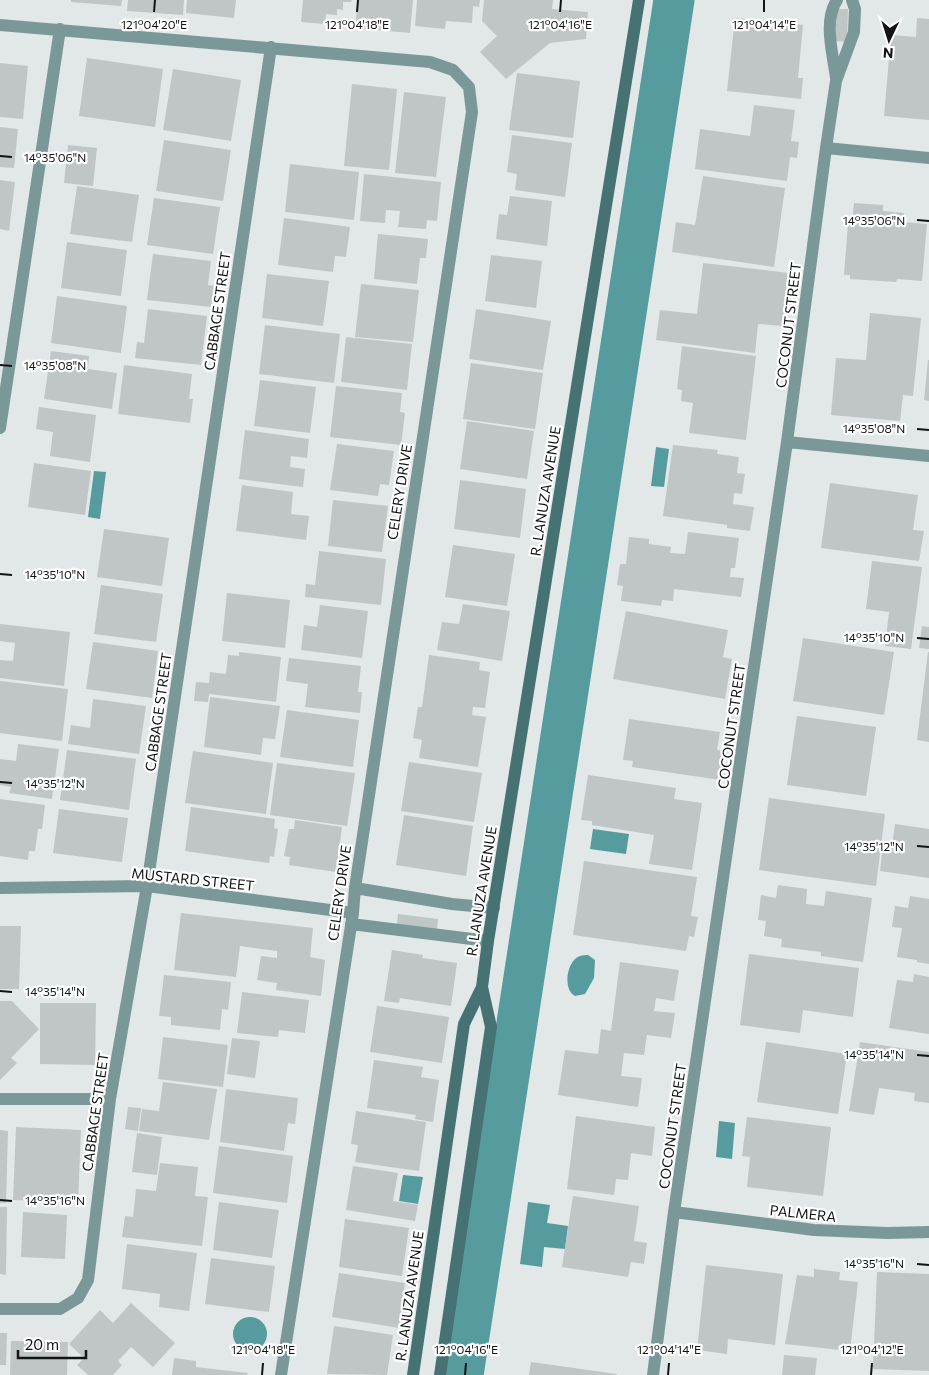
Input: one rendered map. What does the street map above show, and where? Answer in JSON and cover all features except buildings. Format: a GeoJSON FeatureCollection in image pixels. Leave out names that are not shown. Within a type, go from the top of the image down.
{"type":"FeatureCollection","features":[{"type":"Feature","properties":{"kind":"main road","name":"R. LANUZA AVENUE"},"geometry":{"type":"LineString","coordinates":[[413,1375],[464,1024],[482,987],[639,0]]}},
{"type":"Feature","properties":{"kind":"main road","name":"R. LANUZA AVENUE"},"geometry":{"type":"LineString","coordinates":[[440,1375],[491,1027],[482,987]]}},
{"type":"Feature","properties":{"kind":"street","name":"COCONUT STREET"},"geometry":{"type":"LineString","coordinates":[[836,81],[830,30],[832,8],[837,0]]}},
{"type":"Feature","properties":{"kind":"street","name":"COCONUT STREET"},"geometry":{"type":"LineString","coordinates":[[653,1375],[674,1212],[788,442],[836,81],[854,32],[855,9],[852,0]]}},
{"type":"Feature","properties":{"kind":"street","name":"CELERY DRIVE"},"geometry":{"type":"LineString","coordinates":[[0,25],[430,62],[454,70],[469,87],[472,112],[352,918],[281,1375]]}},
{"type":"Feature","properties":{"kind":"street"},"geometry":{"type":"LineString","coordinates":[[0,428],[60,29]]}},
{"type":"Feature","properties":{"kind":"street","name":"CABBAGE STREET"},"geometry":{"type":"LineString","coordinates":[[0,1309],[60,1309],[78,1298],[88,1280],[110,1098],[147,886],[271,47]]}},
{"type":"Feature","properties":{"kind":"street"},"geometry":{"type":"LineString","coordinates":[[826,148],[929,158]]}},
{"type":"Feature","properties":{"kind":"street"},"geometry":{"type":"LineString","coordinates":[[788,442],[929,456]]}},
{"type":"Feature","properties":{"kind":"street","name":"MUSTARD STREET"},"geometry":{"type":"LineString","coordinates":[[0,888],[147,886],[488,940]]}},
{"type":"Feature","properties":{"kind":"street"},"geometry":{"type":"LineString","coordinates":[[355,888],[452,904],[494,908]]}},
{"type":"Feature","properties":{"kind":"street"},"geometry":{"type":"LineString","coordinates":[[0,1099],[110,1098]]}},
{"type":"Feature","properties":{"kind":"street","name":"PALMERA"},"geometry":{"type":"LineString","coordinates":[[674,1212],[814,1230],[886,1233],[929,1232]]}},
{"type":"Feature","properties":{"kind":"water"},"geometry":{"type":"Polygon","coordinates":[[[656,447],[669,449],[664,487],[651,486],[656,447]]]}},
{"type":"Feature","properties":{"kind":"water"},"geometry":{"type":"Polygon","coordinates":[[[94,471],[106,472],[100,519],[88,517],[94,471]]]}},
{"type":"Feature","properties":{"kind":"water"},"geometry":{"type":"Polygon","coordinates":[[[593,829],[629,834],[626,854],[590,849],[593,829]]]}},
{"type":"Feature","properties":{"kind":"water"},"geometry":{"type":"Polygon","coordinates":[[[588,955],[595,960],[594,978],[585,994],[575,996],[568,987],[569,969],[576,959],[588,955]]]}},
{"type":"Feature","properties":{"kind":"water"},"geometry":{"type":"Polygon","coordinates":[[[719,1121],[735,1123],[732,1159],[716,1157],[719,1121]]]}},
{"type":"Feature","properties":{"kind":"water"},"geometry":{"type":"Polygon","coordinates":[[[403,1175],[423,1177],[418,1204],[399,1201],[403,1175]]]}},
{"type":"Feature","properties":{"kind":"water"},"geometry":{"type":"Polygon","coordinates":[[[528,1202],[550,1205],[547,1223],[568,1226],[565,1249],[544,1247],[542,1267],[520,1264],[528,1202]]]}},
{"type":"Feature","properties":{"kind":"water"},"geometry":{"type":"Polygon","coordinates":[[[250,1317],[257,1318],[262,1322],[266,1327],[266,1341],[262,1346],[257,1350],[250,1351],[243,1350],[238,1346],[234,1341],[233,1334],[234,1327],[238,1322],[243,1318],[250,1317]]]}},
{"type":"Feature","properties":{"kind":"waterway"},"geometry":{"type":"LineString","coordinates":[[463,1375],[674,0]]}}]}
